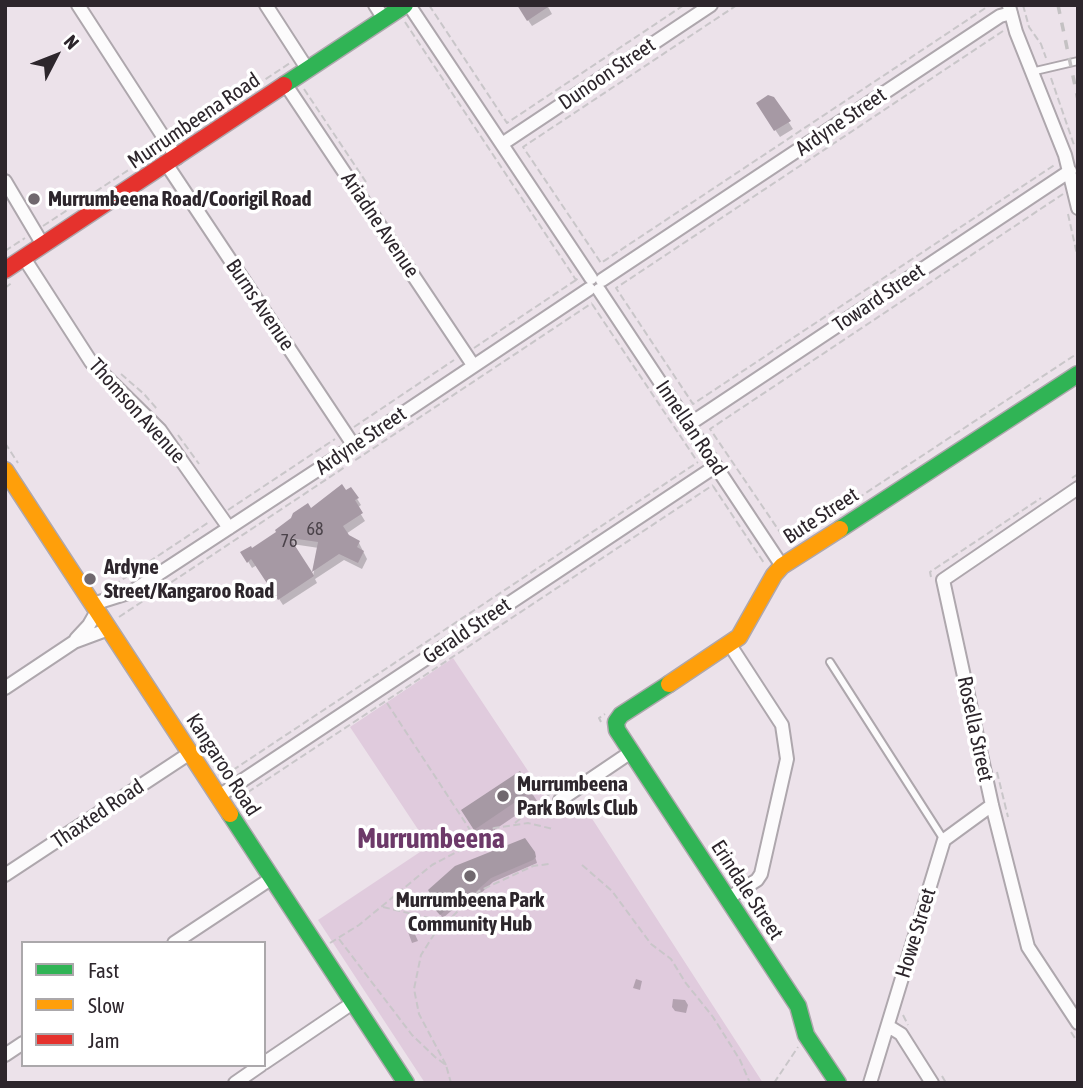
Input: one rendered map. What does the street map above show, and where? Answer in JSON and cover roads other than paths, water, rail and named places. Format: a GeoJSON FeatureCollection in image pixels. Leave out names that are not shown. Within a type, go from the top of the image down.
{"type":"FeatureCollection","features":[{"type":"Feature","properties":{"kind":"street","name":"Burns Avenue"},"geometry":{"type":"LineString","coordinates":[[78,5],[168,144],[172,161],[354,446]]}},
{"type":"Feature","properties":{"kind":"street"},"geometry":{"type":"LineString","coordinates":[[266,5],[304,64]]}},
{"type":"Feature","properties":{"kind":"street","name":"Murrumbeena Road"},"geometry":{"type":"LineString","coordinates":[[5,270],[24,258],[45,238],[172,161],[286,85],[304,64],[380,12],[407,5]]}},
{"type":"Feature","properties":{"kind":"street","name":"Innellan Road"},"geometry":{"type":"LineString","coordinates":[[407,5],[782,566]]}},
{"type":"Feature","properties":{"kind":"street","name":"Dunoon Street"},"geometry":{"type":"LineString","coordinates":[[502,144],[711,5]]}},
{"type":"Feature","properties":{"kind":"street"},"geometry":{"type":"LineString","coordinates":[[1007,12],[1066,174],[1076,187],[1072,207]]}},
{"type":"Feature","properties":{"kind":"street","name":"Ardyne Street"},"geometry":{"type":"LineString","coordinates":[[74,642],[89,625],[104,616],[131,592],[1007,12]]}},
{"type":"Feature","properties":{"kind":"street","name":"Ariadne Avenue"},"geometry":{"type":"LineString","coordinates":[[286,85],[473,365]]}},
{"type":"Feature","properties":{"kind":"street","name":"Toward Street"},"geometry":{"type":"LineString","coordinates":[[688,425],[1066,174]]}},
{"type":"Feature","properties":{"kind":"street"},"geometry":{"type":"LineString","coordinates":[[5,181],[45,238]]}},
{"type":"Feature","properties":{"kind":"street","name":"Thomson Avenue"},"geometry":{"type":"LineString","coordinates":[[24,258],[91,362],[160,430],[229,528]]}},
{"type":"Feature","properties":{"kind":"street","name":"Bute Street"},"geometry":{"type":"LineString","coordinates":[[610,720],[621,716],[739,637],[774,575],[782,566],[1078,374]]}},
{"type":"Feature","properties":{"kind":"street","name":"Gerald Street"},"geometry":{"type":"LineString","coordinates":[[219,796],[716,466]]}},
{"type":"Feature","properties":{"kind":"street","name":"Kangaroo Road"},"geometry":{"type":"LineString","coordinates":[[8,479],[104,616],[190,753],[406,1083]]}},
{"type":"Feature","properties":{"kind":"street","name":"Rosella Street"},"geometry":{"type":"LineString","coordinates":[[1072,485],[943,580],[992,805],[1028,947],[1078,1023]]}},
{"type":"Feature","properties":{"kind":"street"},"geometry":{"type":"LineString","coordinates":[[5,688],[74,642],[104,616]]}},
{"type":"Feature","properties":{"kind":"street"},"geometry":{"type":"LineString","coordinates":[[727,900],[757,880],[761,874],[787,759],[782,725],[730,645]]}},
{"type":"Feature","properties":{"kind":"street","name":"Erindale Street"},"geometry":{"type":"LineString","coordinates":[[610,720],[798,1006],[806,1035],[838,1083]]}},
{"type":"Feature","properties":{"kind":"street"},"geometry":{"type":"LineString","coordinates":[[561,800],[631,752]]}},
{"type":"Feature","properties":{"kind":"street","name":"Thaxted Road"},"geometry":{"type":"LineString","coordinates":[[5,876],[190,753]]}},
{"type":"Feature","properties":{"kind":"street"},"geometry":{"type":"LineString","coordinates":[[944,840],[992,805]]}},
{"type":"Feature","properties":{"kind":"street","name":"Howe Street"},"geometry":{"type":"LineString","coordinates":[[870,1083],[944,840]]}},
{"type":"Feature","properties":{"kind":"street"},"geometry":{"type":"LineString","coordinates":[[177,941],[272,878]]}},
{"type":"Feature","properties":{"kind":"street"},"geometry":{"type":"LineString","coordinates":[[266,1062],[354,1002]]}},
{"type":"Feature","properties":{"kind":"street"},"geometry":{"type":"LineString","coordinates":[[888,1026],[901,1034],[936,1077]]}},
{"type":"Feature","properties":{"kind":"street"},"geometry":{"type":"LineString","coordinates":[[5,1055],[21,1044]]}},
{"type":"Feature","properties":{"kind":"street"},"geometry":{"type":"LineString","coordinates":[[235,1083],[259,1067]]}},
{"type":"Feature","properties":{"kind":"lane"},"geometry":{"type":"LineString","coordinates":[[1031,72],[1078,61]]}},
{"type":"Feature","properties":{"kind":"lane"},"geometry":{"type":"LineString","coordinates":[[830,662],[944,840]]}},
{"type":"Feature","properties":{"kind":"railway"},"geometry":{"type":"LineString","coordinates":[[1058,5],[1078,100]]}},
{"type":"Feature","properties":{"kind":"place","name":"Murrumbeena Road/Coorigil Road"},"geometry":{"type":"Point","coordinates":[34,199]}},
{"type":"Feature","properties":{"kind":"place","name":"Ardyne Street/Kangaroo Road"},"geometry":{"type":"Point","coordinates":[90,579]}},
{"type":"Feature","properties":{"kind":"place","name":"Murrumbeena Park Bowls Club"},"geometry":{"type":"Point","coordinates":[503,796]}},
{"type":"Feature","properties":{"kind":"place","name":"Murrumbeena Park Community Hub"},"geometry":{"type":"Point","coordinates":[470,876]}},
{"type":"Feature","properties":{"kind":"district","name":"Murrumbeena"},"geometry":{"type":"Point","coordinates":[431,839]}}]}
